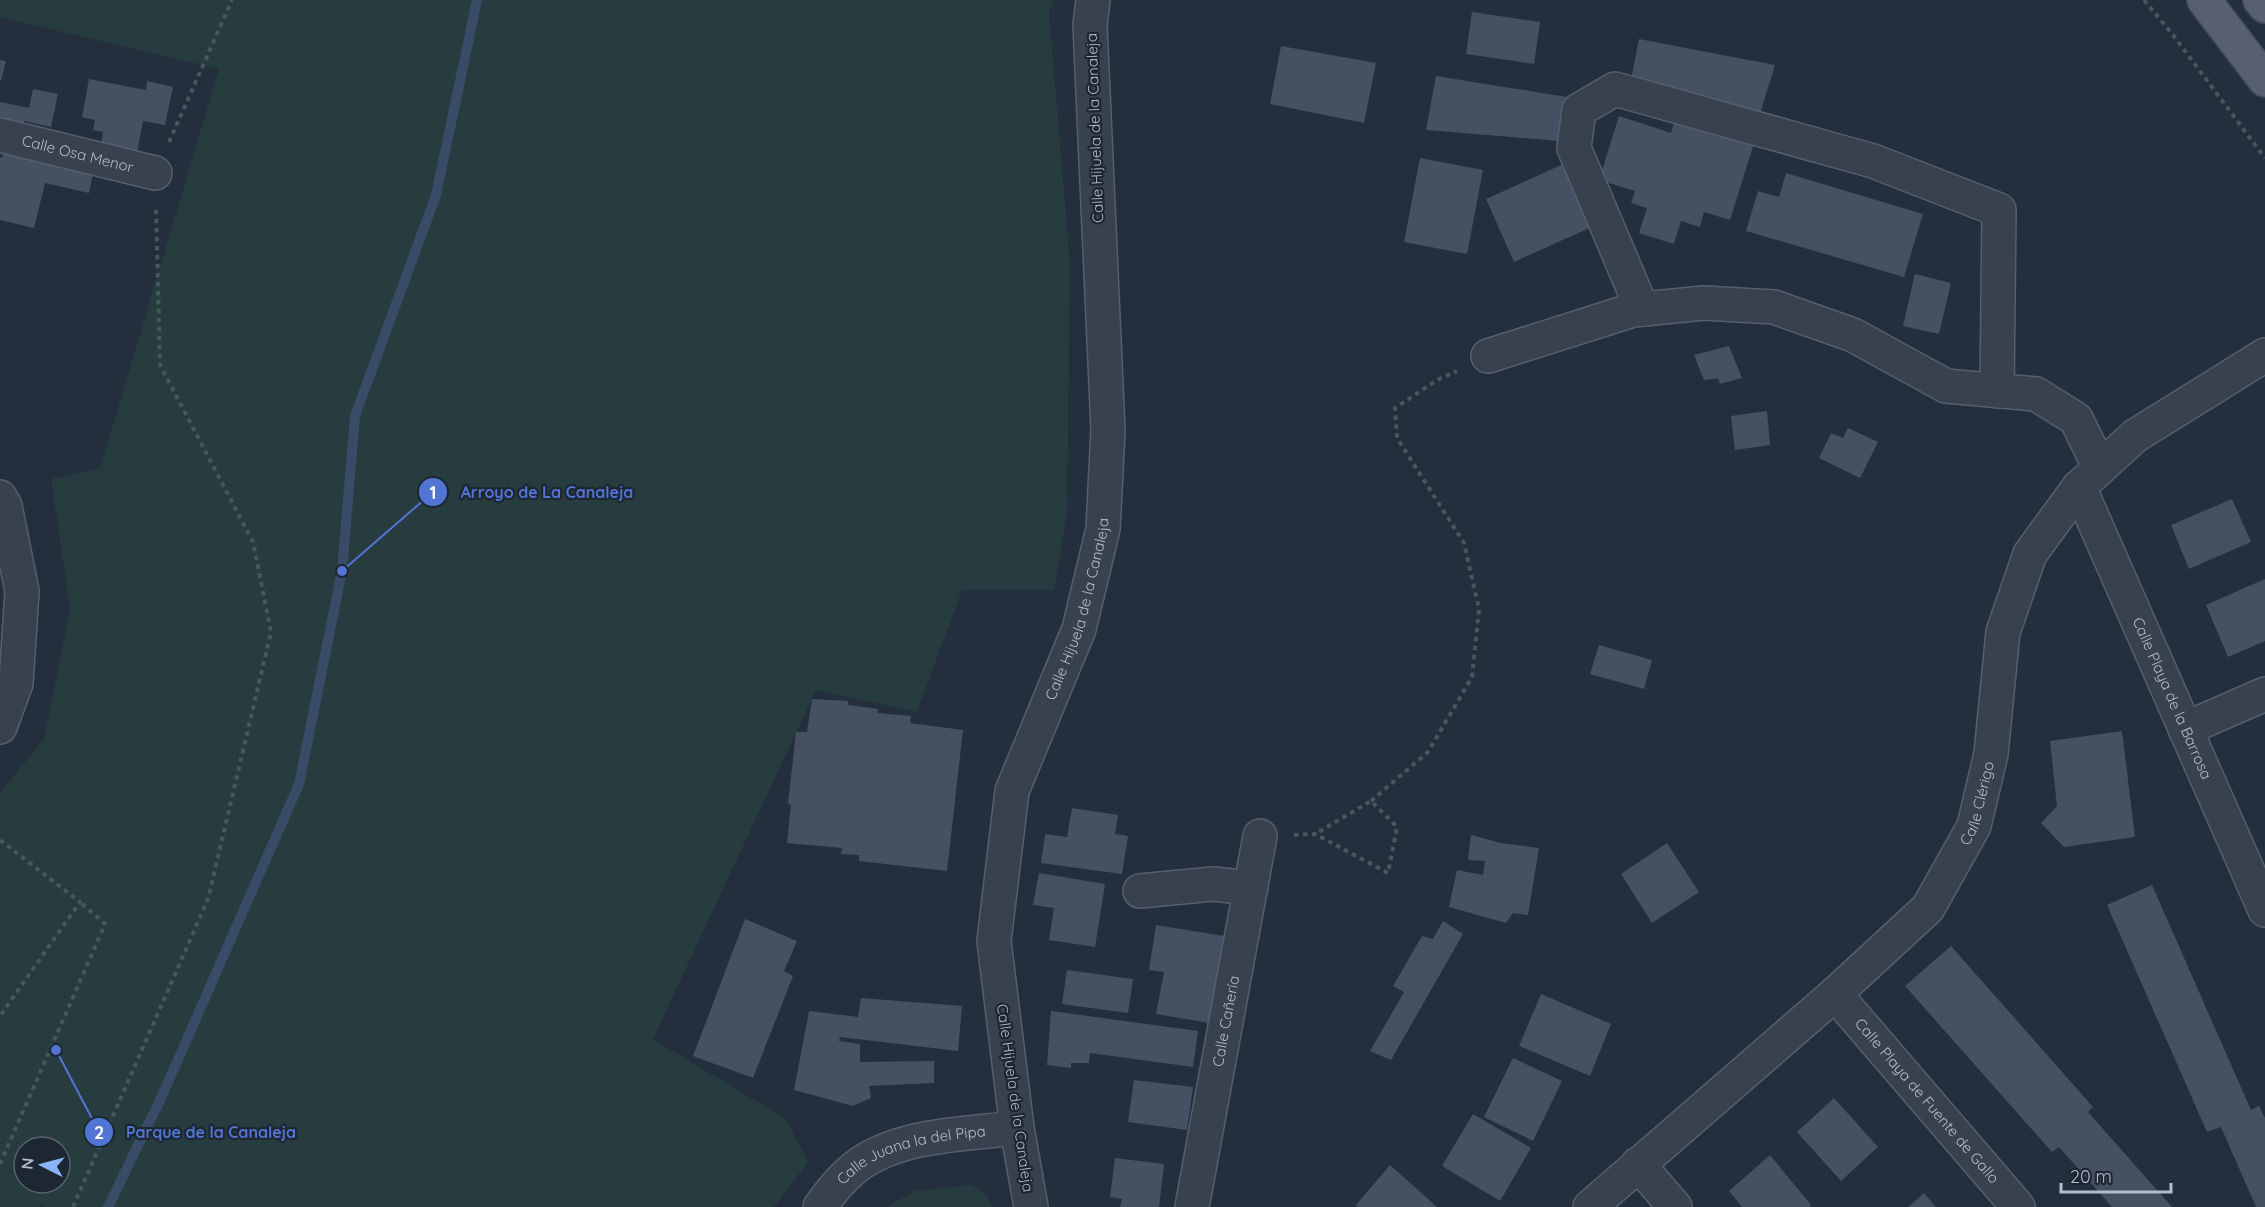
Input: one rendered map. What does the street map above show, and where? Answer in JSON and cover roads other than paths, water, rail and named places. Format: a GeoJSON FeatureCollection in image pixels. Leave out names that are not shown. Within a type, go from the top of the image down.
{"type":"FeatureCollection","features":[{"type":"Feature","properties":{"kind":"main road"},"geometry":{"type":"LineString","coordinates":[[2204,0],[2265,80]]}},
{"type":"Feature","properties":{"kind":"main road"},"geometry":{"type":"LineString","coordinates":[[2260,0],[2265,6]]}},
{"type":"Feature","properties":{"kind":"street","name":"Calle Hijuela de la Canaleja"},"geometry":{"type":"LineString","coordinates":[[1031,1207],[1017,1128],[994,941],[1012,791],[1079,629],[1103,529],[1108,430],[1090,25],[1094,0]]}},
{"type":"Feature","properties":{"kind":"street"},"geometry":{"type":"LineString","coordinates":[[1642,309],[1574,148],[1580,110],[1615,89],[1873,161],[1999,210],[1997,391]]}},
{"type":"Feature","properties":{"kind":"street","name":"Calle Osa Menor"},"geometry":{"type":"LineString","coordinates":[[0,135],[155,173]]}},
{"type":"Feature","properties":{"kind":"street","name":"Calle Playa de la Barrosa"},"geometry":{"type":"LineString","coordinates":[[1488,356],[1633,310],[1704,303],[1774,307],[1853,334],[1946,386],[2036,394],[2076,418],[2089,477],[2185,729],[2265,910]]}},
{"type":"Feature","properties":{"kind":"street","name":"Calle Clérigo"},"geometry":{"type":"LineString","coordinates":[[1590,1207],[1835,994],[1928,908],[1974,826],[1991,754],[2003,632],[2030,554],[2089,477],[2135,436],[2265,355]]}},
{"type":"Feature","properties":{"kind":"street"},"geometry":{"type":"LineString","coordinates":[[0,497],[5,506],[22,591],[16,683],[0,727]]}},
{"type":"Feature","properties":{"kind":"street"},"geometry":{"type":"LineString","coordinates":[[2185,729],[2265,694]]}},
{"type":"Feature","properties":{"kind":"street","name":"Calle Cañería"},"geometry":{"type":"LineString","coordinates":[[1192,1207],[1260,836]]}},
{"type":"Feature","properties":{"kind":"street"},"geometry":{"type":"LineString","coordinates":[[1140,891],[1213,884],[1251,888]]}},
{"type":"Feature","properties":{"kind":"street","name":"Calle Playa de Fuente de Gallo"},"geometry":{"type":"LineString","coordinates":[[1835,994],[2019,1207]]}},
{"type":"Feature","properties":{"kind":"street","name":"Calle Juana la del Pipa"},"geometry":{"type":"LineString","coordinates":[[820,1207],[840,1182],[861,1164],[888,1150],[917,1141],[1017,1128]]}},
{"type":"Feature","properties":{"kind":"street"},"geometry":{"type":"LineString","coordinates":[[1638,1164],[1675,1207]]}},
{"type":"Feature","properties":{"kind":"waterway"},"geometry":{"type":"LineString","coordinates":[[108,1207],[162,1096],[299,784],[342,571],[355,416],[436,195],[477,0]]}},
{"type":"Feature","properties":{"kind":"place","name":"Arroyo de La Canaleja"},"geometry":{"type":"Point","coordinates":[342,571]}},
{"type":"Feature","properties":{"kind":"place","name":"Parque de la Canaleja"},"geometry":{"type":"Point","coordinates":[56,1050]}}]}
